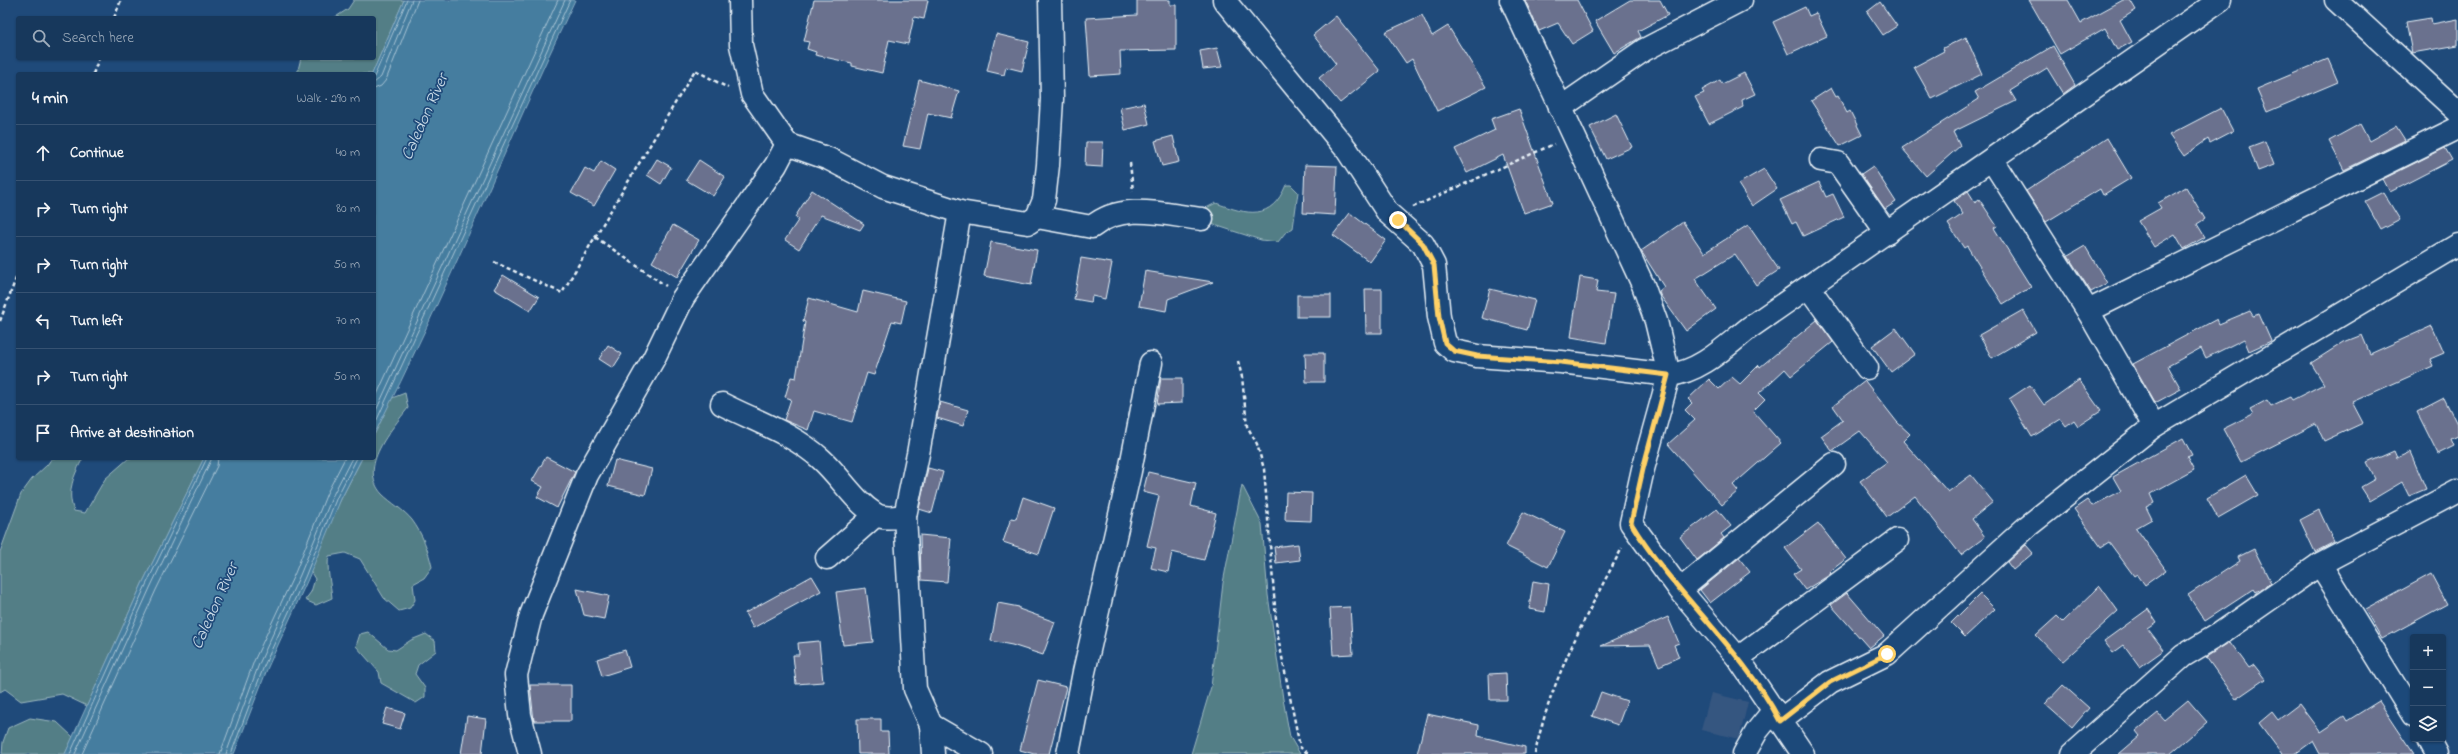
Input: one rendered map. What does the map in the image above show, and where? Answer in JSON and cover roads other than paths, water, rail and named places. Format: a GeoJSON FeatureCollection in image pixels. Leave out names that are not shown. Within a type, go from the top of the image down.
{"type":"FeatureCollection","features":[{"type":"Feature","properties":{"kind":"street"},"geometry":{"type":"LineString","coordinates":[[740,0],[741,45],[752,94],[788,144],[829,159],[883,187],[960,212],[1028,223],[1037,217],[1044,200],[1052,99],[1050,0]]}},
{"type":"Feature","properties":{"kind":"street"},"geometry":{"type":"LineString","coordinates":[[1224,0],[1347,150],[1388,213],[1398,220],[1423,244],[1434,265],[1439,317],[1445,343],[1454,351],[1477,356],[1561,362],[1668,375],[1684,374],[1712,356],[1749,328],[1809,288],[2220,0]]}},
{"type":"Feature","properties":{"kind":"street"},"geometry":{"type":"LineString","coordinates":[[1511,0],[1643,285],[1656,321],[1668,375],[1643,469],[1631,523],[1680,590],[1738,658],[1803,754]]}},
{"type":"Feature","properties":{"kind":"street"},"geometry":{"type":"LineString","coordinates":[[1560,108],[1644,50],[1741,0]]}},
{"type":"Feature","properties":{"kind":"street"},"geometry":{"type":"LineString","coordinates":[[2336,0],[2458,112]]}},
{"type":"Feature","properties":{"kind":"street"},"geometry":{"type":"LineString","coordinates":[[2088,311],[2458,128]]}},
{"type":"Feature","properties":{"kind":"street"},"geometry":{"type":"LineString","coordinates":[[530,754],[520,715],[516,674],[531,615],[587,475],[654,358],[683,298],[776,165],[788,144]]}},
{"type":"Feature","properties":{"kind":"street"},"geometry":{"type":"LineString","coordinates":[[1821,160],[1838,163],[1887,232]]}},
{"type":"Feature","properties":{"kind":"street"},"geometry":{"type":"LineString","coordinates":[[1992,160],[2088,311],[2154,426]]}},
{"type":"Feature","properties":{"kind":"street"},"geometry":{"type":"LineString","coordinates":[[1037,217],[1092,227],[1101,219],[1128,211],[1202,219]]}},
{"type":"Feature","properties":{"kind":"street"},"geometry":{"type":"LineString","coordinates":[[933,754],[931,725],[916,689],[905,516],[918,454],[960,212]]}},
{"type":"Feature","properties":{"kind":"street"},"geometry":{"type":"LineString","coordinates":[[1744,754],[1757,731],[1777,716],[1830,682],[1887,654],[2028,526],[2154,426],[2458,245]]}},
{"type":"Feature","properties":{"kind":"street"},"geometry":{"type":"LineString","coordinates":[[1809,288],[1867,368]]}},
{"type":"Feature","properties":{"kind":"street"},"geometry":{"type":"LineString","coordinates":[[1068,754],[1084,672],[1130,471],[1151,363]]}},
{"type":"Feature","properties":{"kind":"street"},"geometry":{"type":"LineString","coordinates":[[722,404],[799,443],[821,459],[859,502],[876,515],[884,518],[905,516]]}},
{"type":"Feature","properties":{"kind":"street"},"geometry":{"type":"LineString","coordinates":[[1680,590],[1834,464]]}},
{"type":"Feature","properties":{"kind":"street"},"geometry":{"type":"LineString","coordinates":[[2073,754],[2182,656],[2218,635],[2320,564],[2458,491]]}},
{"type":"Feature","properties":{"kind":"street"},"geometry":{"type":"LineString","coordinates":[[826,558],[876,515]]}},
{"type":"Feature","properties":{"kind":"street"},"geometry":{"type":"LineString","coordinates":[[1738,658],[1897,540]]}},
{"type":"Feature","properties":{"kind":"street"},"geometry":{"type":"LineString","coordinates":[[2320,564],[2410,710]]}},
{"type":"Feature","properties":{"kind":"street"},"geometry":{"type":"LineString","coordinates":[[931,725],[981,754]]}},
{"type":"Feature","properties":{"kind":"street"},"geometry":{"type":"LineString","coordinates":[[2430,742],[2436,754]]}},
{"type":"Feature","properties":{"kind":"water","name":"Caledon River"},"geometry":{"type":"Polygon","coordinates":[[[404,0],[575,0],[451,273],[376,431],[376,72],[373,72],[404,0]]]}},
{"type":"Feature","properties":{"kind":"water","name":"Caledon River"},"geometry":{"type":"Polygon","coordinates":[[[203,460],[361,460],[341,499],[308,579],[268,667],[234,754],[65,754],[142,584],[203,460]]]}}]}
